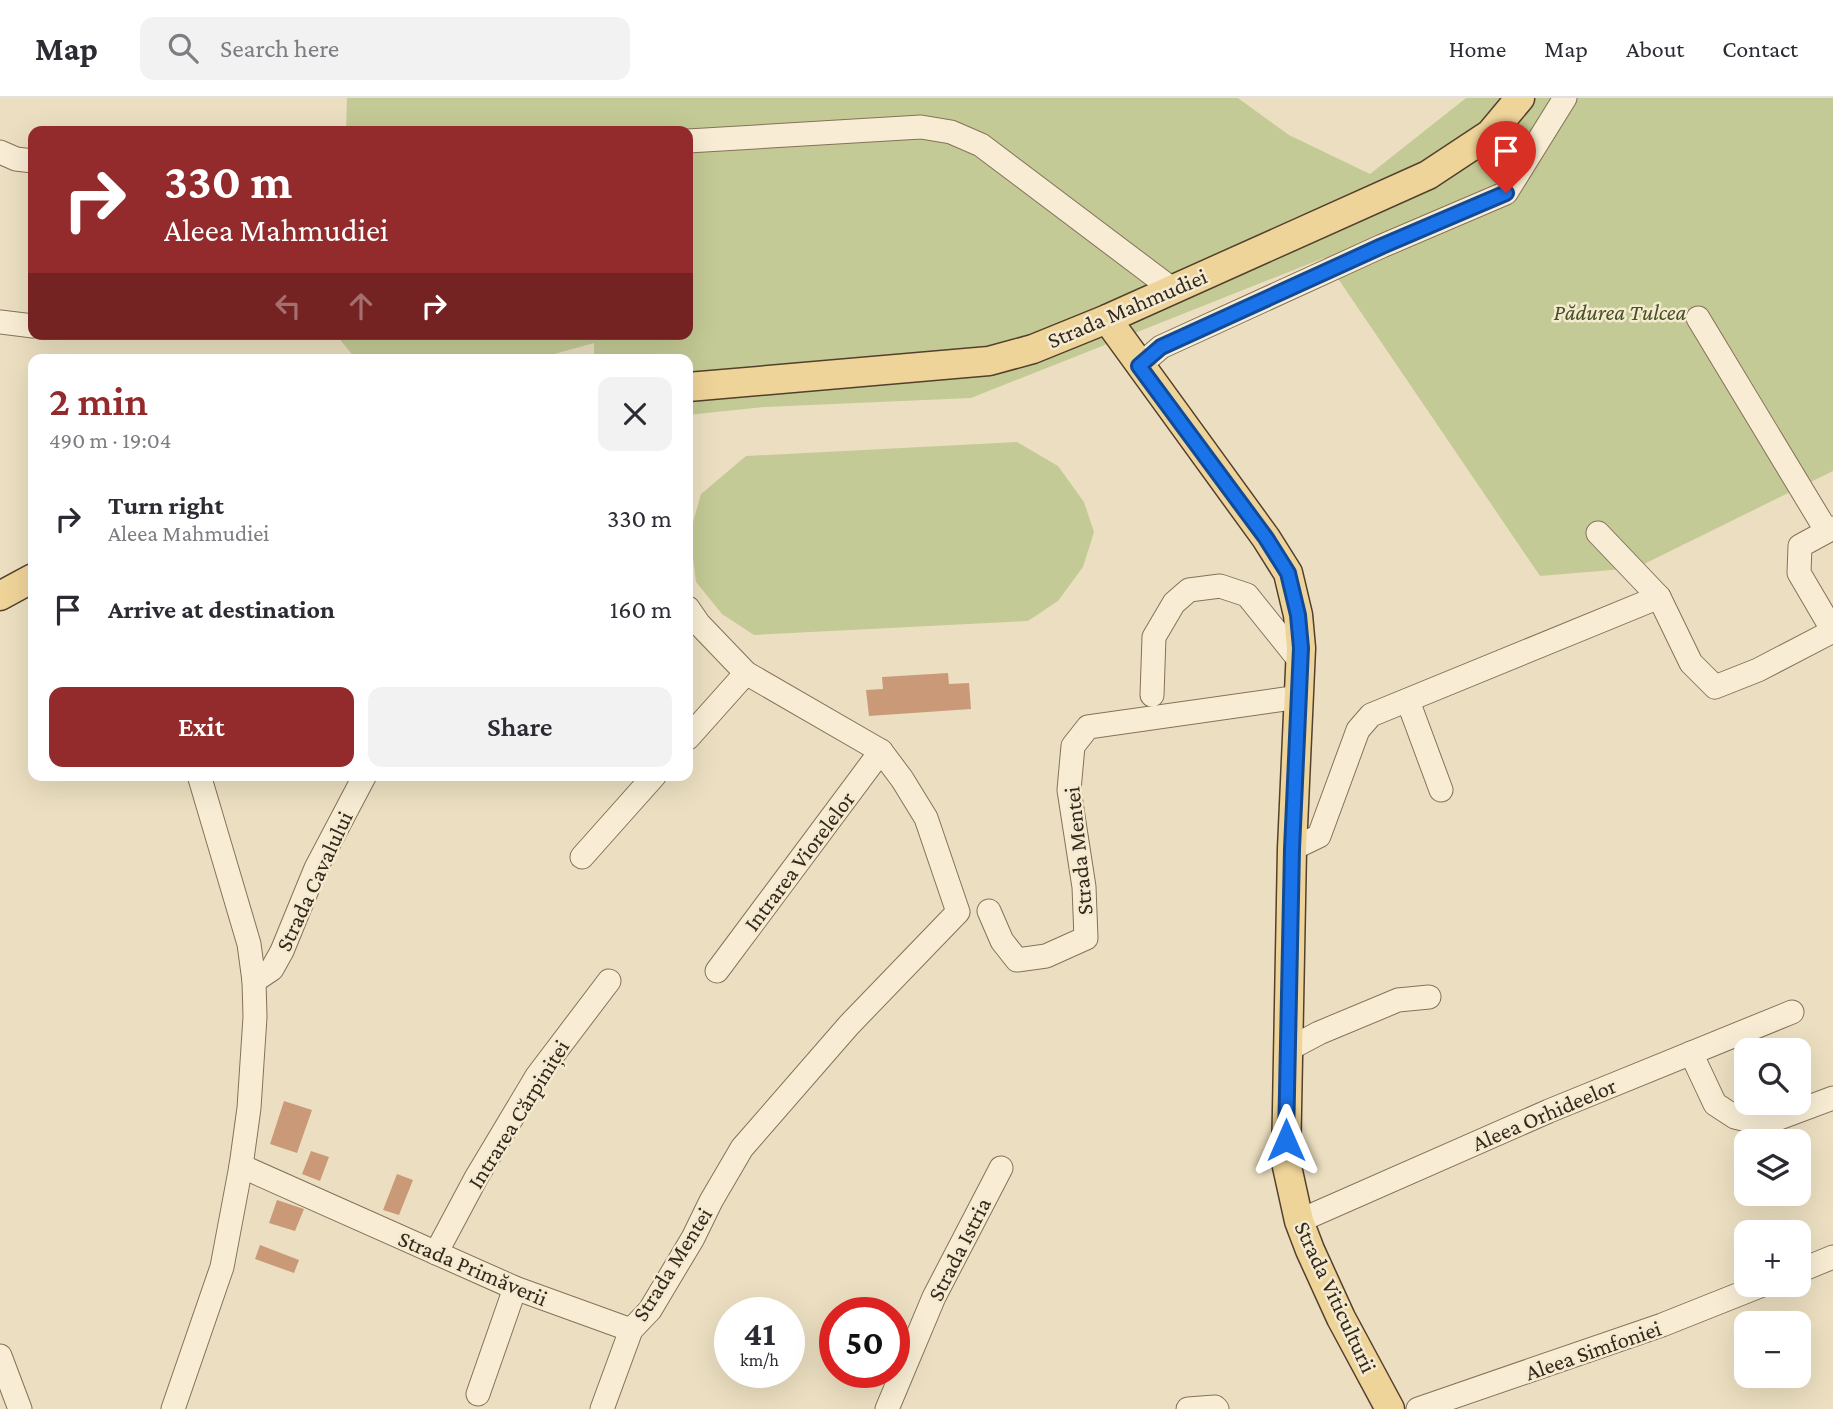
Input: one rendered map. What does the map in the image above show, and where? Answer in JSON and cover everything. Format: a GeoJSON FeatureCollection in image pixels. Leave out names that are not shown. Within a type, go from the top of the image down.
{"type":"FeatureCollection","features":[{"type":"Feature","properties":{"kind":"main road","name":"Strada Mahmudiei"},"geometry":{"type":"LineString","coordinates":[[693,387],[989,361],[1033,349],[1107,319],[1428,176],[1490,134],[1520,98]]}},
{"type":"Feature","properties":{"kind":"main road","name":"Strada Viticulturii"},"geometry":{"type":"LineString","coordinates":[[1107,319],[1266,538],[1288,573],[1298,615],[1300,661],[1292,849],[1286,1162],[1299,1221],[1310,1250],[1341,1318],[1390,1409]]}},
{"type":"Feature","properties":{"kind":"main road"},"geometry":{"type":"LineString","coordinates":[[0,596],[28,581]]}},
{"type":"Feature","properties":{"kind":"street"},"geometry":{"type":"LineString","coordinates":[[1139,366],[1161,347],[1382,246],[1506,193],[1565,98]]}},
{"type":"Feature","properties":{"kind":"street"},"geometry":{"type":"LineString","coordinates":[[693,141],[921,127],[951,132],[981,145],[1172,289]]}},
{"type":"Feature","properties":{"kind":"street"},"geometry":{"type":"LineString","coordinates":[[0,152],[28,161]]}},
{"type":"Feature","properties":{"kind":"street"},"geometry":{"type":"LineString","coordinates":[[1598,533],[1658,597],[1691,663],[1715,687],[1758,670],[1833,631],[1799,573],[1800,546],[1830,529],[1698,318]]}},
{"type":"Feature","properties":{"kind":"street"},"geometry":{"type":"LineString","coordinates":[[0,322],[28,325]]}},
{"type":"Feature","properties":{"kind":"street"},"geometry":{"type":"LineString","coordinates":[[1152,695],[1154,637],[1174,603],[1189,590],[1220,586],[1247,594],[1300,661]]}},
{"type":"Feature","properties":{"kind":"street"},"geometry":{"type":"LineString","coordinates":[[1292,849],[1319,836],[1358,730],[1371,715],[1658,597]]}},
{"type":"Feature","properties":{"kind":"street"},"geometry":{"type":"LineString","coordinates":[[693,615],[746,673],[881,751]]}},
{"type":"Feature","properties":{"kind":"street"},"geometry":{"type":"LineString","coordinates":[[693,732],[746,673]]}},
{"type":"Feature","properties":{"kind":"street","name":"Strada Mentei"},"geometry":{"type":"LineString","coordinates":[[989,911],[1002,940],[1017,960],[1046,956],[1086,938],[1084,887],[1069,789],[1073,746],[1088,727],[1299,697]]}},
{"type":"Feature","properties":{"kind":"street"},"geometry":{"type":"LineString","coordinates":[[1408,701],[1441,790]]}},
{"type":"Feature","properties":{"kind":"street","name":"Strada Mentei"},"geometry":{"type":"LineString","coordinates":[[631,1330],[650,1310],[742,1148],[849,1025],[958,912],[926,818],[881,751]]}},
{"type":"Feature","properties":{"kind":"street","name":"Intrarea Viorelelor"},"geometry":{"type":"LineString","coordinates":[[717,971],[881,751]]}},
{"type":"Feature","properties":{"kind":"street"},"geometry":{"type":"LineString","coordinates":[[173,1409],[222,1267],[249,1108],[255,1017],[249,944],[201,781]]}},
{"type":"Feature","properties":{"kind":"street","name":"Strada Cavalului"},"geometry":{"type":"LineString","coordinates":[[254,981],[272,969],[282,951],[316,868],[362,781]]}},
{"type":"Feature","properties":{"kind":"street"},"geometry":{"type":"LineString","coordinates":[[582,858],[650,781]]}},
{"type":"Feature","properties":{"kind":"street","name":"Intrarea Cărpiniței"},"geometry":{"type":"LineString","coordinates":[[436,1253],[476,1178],[537,1076],[609,981]]}},
{"type":"Feature","properties":{"kind":"street"},"geometry":{"type":"LineString","coordinates":[[1287,1050],[1319,1033],[1398,1000],[1429,997]]}},
{"type":"Feature","properties":{"kind":"street","name":"Aleea Orhideelor"},"geometry":{"type":"LineString","coordinates":[[1299,1221],[1549,1111],[1791,1012]]}},
{"type":"Feature","properties":{"kind":"street"},"geometry":{"type":"LineString","coordinates":[[1691,1053],[1715,1104],[1735,1117],[1759,1123],[1833,1098]]}},
{"type":"Feature","properties":{"kind":"street","name":"Strada Primăverii"},"geometry":{"type":"LineString","coordinates":[[241,1166],[515,1288],[631,1330]]}},
{"type":"Feature","properties":{"kind":"street","name":"Strada Istria"},"geometry":{"type":"LineString","coordinates":[[887,1409],[934,1297],[1001,1168]]}},
{"type":"Feature","properties":{"kind":"street"},"geometry":{"type":"LineString","coordinates":[[478,1394],[515,1288]]}},
{"type":"Feature","properties":{"kind":"street","name":"Aleea Simfoniei"},"geometry":{"type":"LineString","coordinates":[[1419,1409],[1610,1344],[1734,1296]]}},
{"type":"Feature","properties":{"kind":"street"},"geometry":{"type":"LineString","coordinates":[[602,1409],[631,1330]]}},
{"type":"Feature","properties":{"kind":"street"},"geometry":{"type":"LineString","coordinates":[[0,1356],[20,1409]]}},
{"type":"Feature","properties":{"kind":"street"},"geometry":{"type":"LineString","coordinates":[[1190,1408],[1217,1409]]}},
{"type":"Feature","properties":{"kind":"green space","name":"Pădurea Tulcea"},"geometry":{"type":"Polygon","coordinates":[[[347,98],[1238,98],[1289,135],[1370,174],[1466,98],[1833,98],[1833,471],[1636,568],[1540,576],[1324,258],[971,398],[765,407],[693,414],[693,354],[594,354],[594,343],[554,354],[352,354],[341,340],[693,340],[693,126],[346,126],[347,98]]]}},
{"type":"Feature","properties":{"kind":"green space"},"geometry":{"type":"Polygon","coordinates":[[[1017,442],[1058,466],[1084,502],[1094,532],[1083,567],[1058,601],[1028,621],[754,635],[722,614],[696,582],[693,558],[693,522],[701,494],[746,456],[1017,442]]]}},
{"type":"Feature","properties":{"kind":"building"},"geometry":{"type":"Polygon","coordinates":[[[948,673],[949,684],[969,683],[971,709],[869,716],[866,690],[883,689],[882,677],[948,673]]]}},
{"type":"Feature","properties":{"kind":"building"},"geometry":{"type":"Polygon","coordinates":[[[284,1101],[312,1110],[297,1153],[270,1144],[284,1101]]]}},
{"type":"Feature","properties":{"kind":"building"},"geometry":{"type":"Polygon","coordinates":[[[311,1151],[329,1157],[320,1181],[302,1174],[311,1151]]]}},
{"type":"Feature","properties":{"kind":"building"},"geometry":{"type":"Polygon","coordinates":[[[397,1174],[413,1180],[399,1215],[383,1210],[397,1174]]]}},
{"type":"Feature","properties":{"kind":"building"},"geometry":{"type":"Polygon","coordinates":[[[277,1200],[304,1209],[295,1231],[269,1223],[277,1200]]]}},
{"type":"Feature","properties":{"kind":"building"},"geometry":{"type":"Polygon","coordinates":[[[260,1245],[299,1260],[294,1273],[255,1259],[260,1245]]]}},
{"type":"Feature","properties":{"kind":"route"},"geometry":{"type":"LineString","coordinates":[[1286,1140],[1292,849],[1301,648],[1298,615],[1288,573],[1266,538],[1139,366],[1161,347],[1429,225],[1506,193]]}}]}
